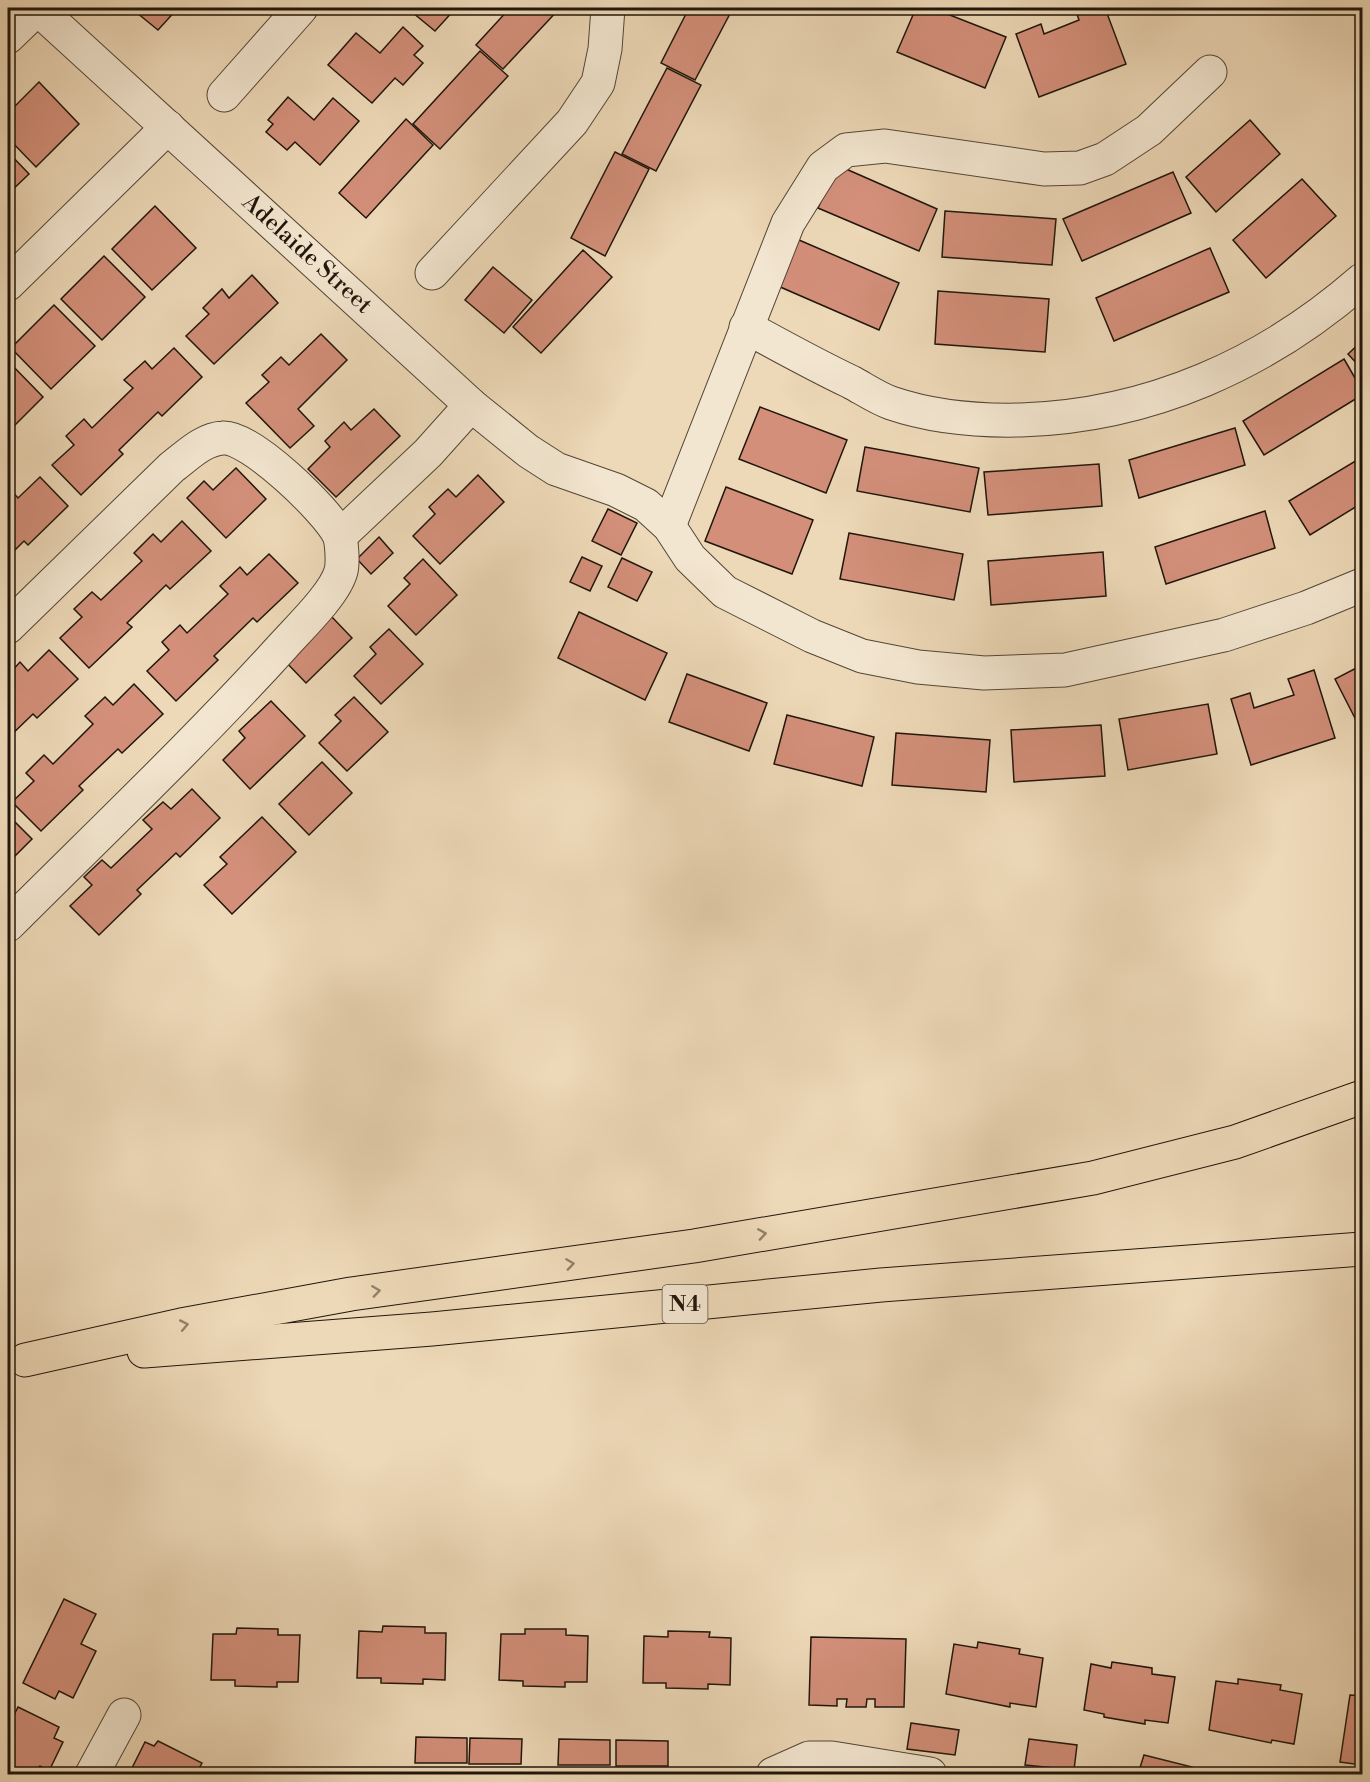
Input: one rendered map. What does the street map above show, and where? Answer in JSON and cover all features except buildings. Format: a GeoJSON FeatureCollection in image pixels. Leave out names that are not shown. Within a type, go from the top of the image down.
{"type":"FeatureCollection","features":[{"type":"Feature","properties":{"kind":"highway"},"geometry":{"type":"LineString","coordinates":[[16,1361],[181,1325],[351,1294],[694,1246],[1093,1178],[1235,1142],[1362,1097]]}},
{"type":"Feature","properties":{"kind":"highway","name":"N4"},"geometry":{"type":"LineString","coordinates":[[16,1361],[432,1329],[881,1285],[1362,1250]]}},
{"type":"Feature","properties":{"kind":"street"},"geometry":{"type":"LineString","coordinates":[[8,38],[37,8]]}},
{"type":"Feature","properties":{"kind":"street","name":"Adelaide Street"},"geometry":{"type":"LineString","coordinates":[[37,8],[471,405],[547,463],[590,482],[616,490],[646,505],[669,526],[690,558],[725,592],[812,636],[862,656],[918,667],[984,673],[1065,670],[1224,635],[1306,608],[1362,585]]}},
{"type":"Feature","properties":{"kind":"street"},"geometry":{"type":"LineString","coordinates":[[224,95],[302,8]]}},
{"type":"Feature","properties":{"kind":"street"},"geometry":{"type":"LineString","coordinates":[[432,273],[572,122],[598,83],[605,49],[608,8]]}},
{"type":"Feature","properties":{"kind":"street"},"geometry":{"type":"LineString","coordinates":[[669,526],[788,223],[804,193],[823,167],[846,150],[885,146],[1044,169],[1080,168],[1105,159],[1149,130],[1210,72]]}},
{"type":"Feature","properties":{"kind":"street"},"geometry":{"type":"LineString","coordinates":[[8,284],[168,127]]}},
{"type":"Feature","properties":{"kind":"street"},"geometry":{"type":"LineString","coordinates":[[746,327],[890,402],[926,412],[990,420],[1054,419],[1112,411],[1218,376],[1268,350],[1329,310],[1362,280]]}},
{"type":"Feature","properties":{"kind":"street"},"geometry":{"type":"LineString","coordinates":[[340,536],[428,453],[471,405]]}},
{"type":"Feature","properties":{"kind":"street"},"geometry":{"type":"LineString","coordinates":[[8,627],[172,467],[201,445],[224,437],[252,448],[311,498],[340,536],[341,570],[316,609],[249,684],[8,925]]}},
{"type":"Feature","properties":{"kind":"street"},"geometry":{"type":"LineString","coordinates":[[92,1774],[124,1715]]}},
{"type":"Feature","properties":{"kind":"street"},"geometry":{"type":"LineString","coordinates":[[773,1774],[809,1758],[832,1758],[930,1774]]}}]}
